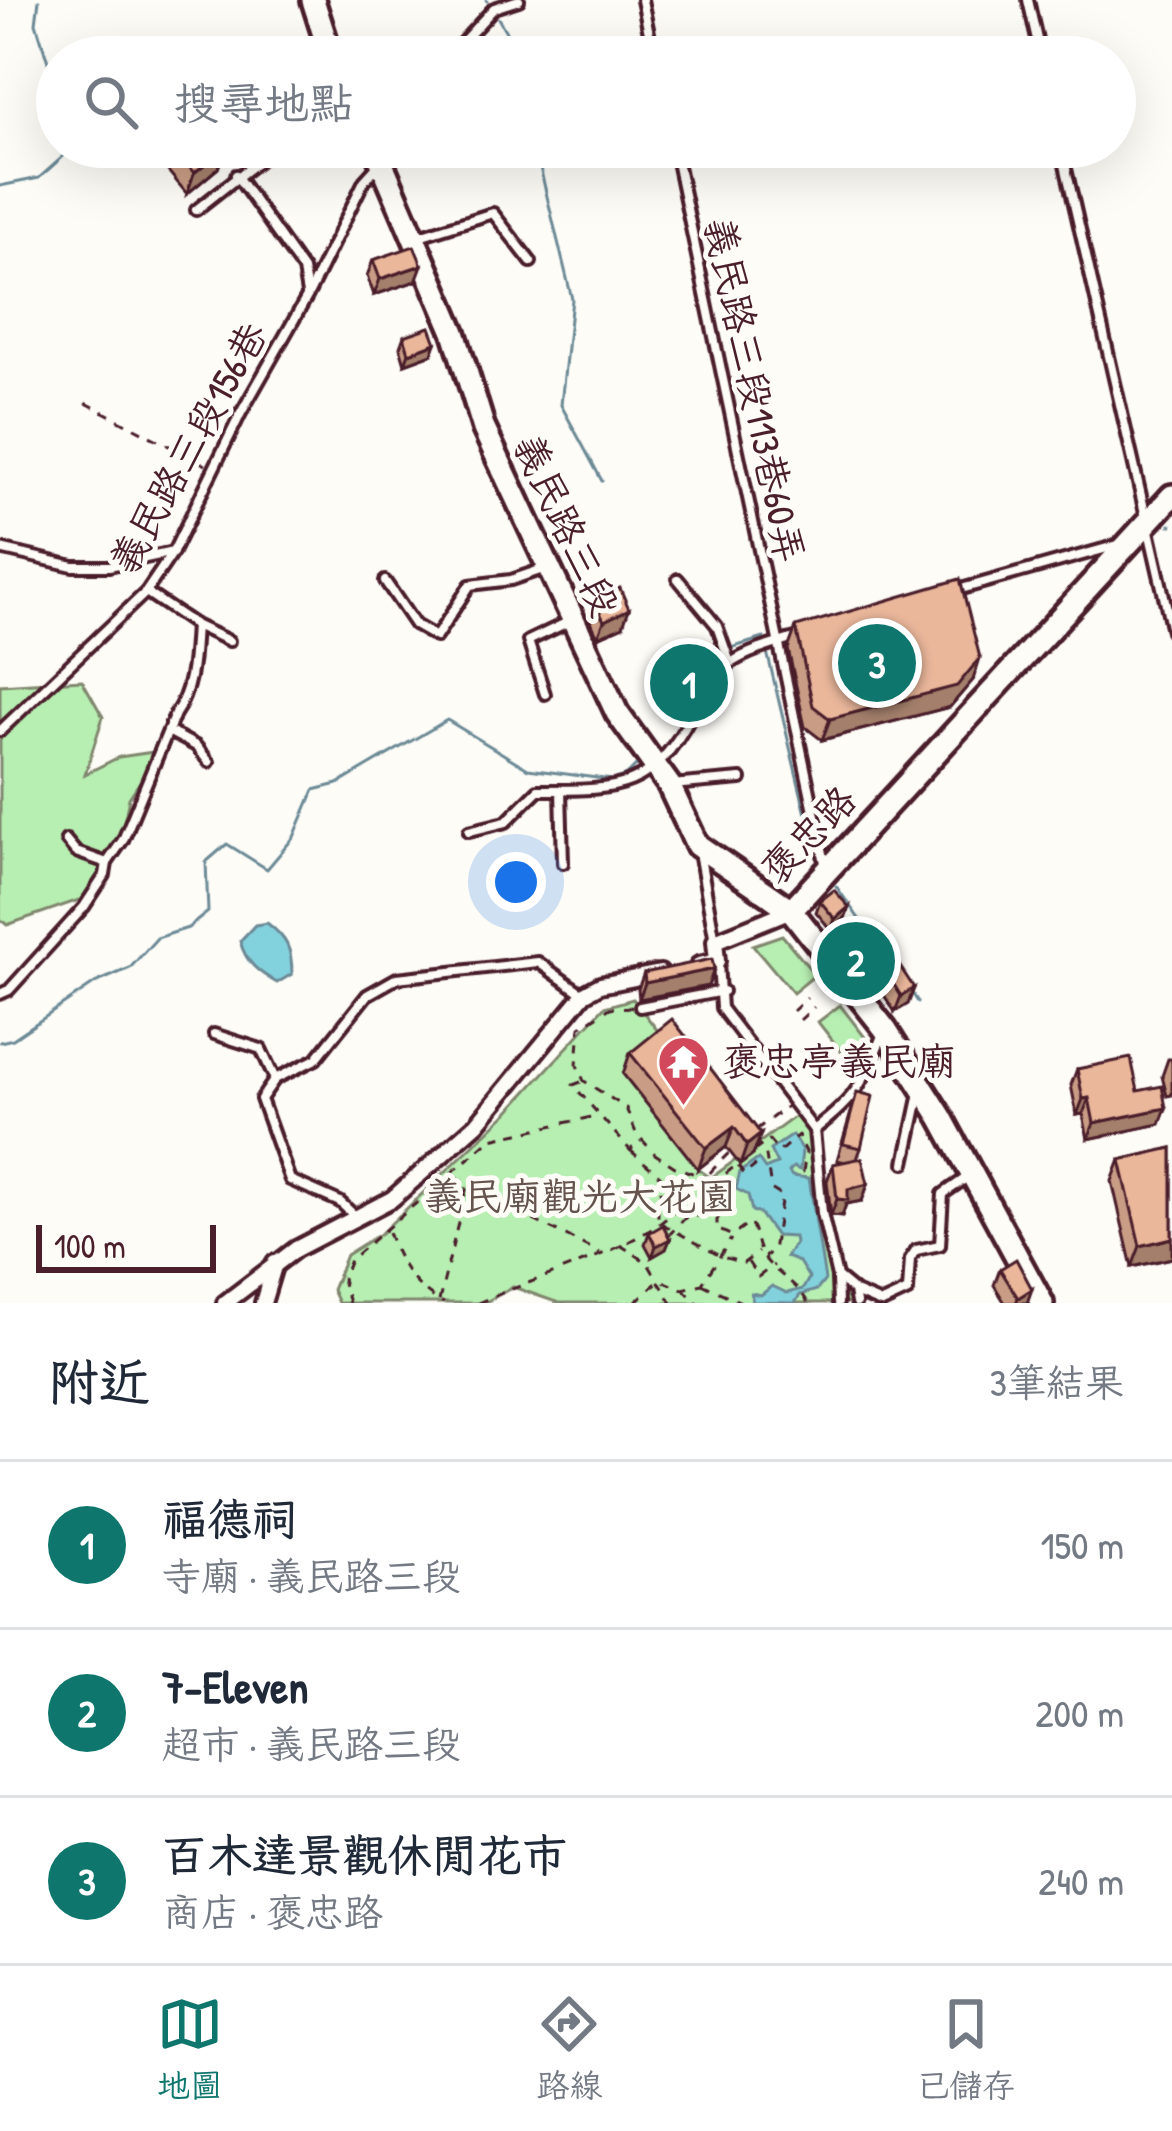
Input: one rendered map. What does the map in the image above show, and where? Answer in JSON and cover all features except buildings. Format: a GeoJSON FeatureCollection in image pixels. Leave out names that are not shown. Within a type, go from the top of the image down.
{"type":"FeatureCollection","features":[{"type":"Feature","properties":{"kind":"main road"},"geometry":{"type":"LineString","coordinates":[[313,0],[324,36]]}},
{"type":"Feature","properties":{"kind":"main road","name":"義民路三段"},"geometry":{"type":"LineString","coordinates":[[390,168],[454,332],[484,429],[616,713],[663,775],[698,845],[791,910],[885,1029],[922,1086],[1042,1303]]}},
{"type":"Feature","properties":{"kind":"main road","name":"褒忠路"},"geometry":{"type":"LineString","coordinates":[[791,910],[1172,496]]}},
{"type":"Feature","properties":{"kind":"street","name":"褒忠路"},"geometry":{"type":"LineString","coordinates":[[715,941],[791,910]]}},
{"type":"Feature","properties":{"kind":"street"},"geometry":{"type":"LineString","coordinates":[[225,1303],[275,1263],[392,1199],[478,1124],[584,994],[600,986],[718,961],[715,941]]}},
{"type":"Feature","properties":{"kind":"street"},"geometry":{"type":"LineString","coordinates":[[263,1303],[275,1263]]}},
{"type":"Feature","properties":{"kind":"lane"},"geometry":{"type":"LineString","coordinates":[[466,36],[493,4],[519,0]]}},
{"type":"Feature","properties":{"kind":"lane"},"geometry":{"type":"LineString","coordinates":[[642,0],[650,36]]}},
{"type":"Feature","properties":{"kind":"lane"},"geometry":{"type":"LineString","coordinates":[[1028,0],[1036,36]]}},
{"type":"Feature","properties":{"kind":"lane"},"geometry":{"type":"LineString","coordinates":[[196,210],[246,168]]}},
{"type":"Feature","properties":{"kind":"lane","name":"義民路三段156巷"},"geometry":{"type":"LineString","coordinates":[[0,731],[146,592],[173,552],[373,168]]}},
{"type":"Feature","properties":{"kind":"lane","name":"義民路三段113巷60弄"},"geometry":{"type":"LineString","coordinates":[[678,168],[827,870]]}},
{"type":"Feature","properties":{"kind":"lane"},"geometry":{"type":"LineString","coordinates":[[1066,168],[1172,631]]}},
{"type":"Feature","properties":{"kind":"lane"},"geometry":{"type":"LineString","coordinates":[[236,175],[304,270],[308,296]]}},
{"type":"Feature","properties":{"kind":"lane"},"geometry":{"type":"LineString","coordinates":[[415,237],[493,213],[532,262]]}},
{"type":"Feature","properties":{"kind":"lane"},"geometry":{"type":"LineString","coordinates":[[945,593],[1131,541]]}},
{"type":"Feature","properties":{"kind":"lane"},"geometry":{"type":"LineString","coordinates":[[0,549],[73,566],[109,566],[173,552]]}},
{"type":"Feature","properties":{"kind":"lane"},"geometry":{"type":"LineString","coordinates":[[385,581],[415,626],[436,637],[470,586],[511,580],[547,567]]}},
{"type":"Feature","properties":{"kind":"lane"},"geometry":{"type":"LineString","coordinates":[[678,578],[717,626],[730,663]]}},
{"type":"Feature","properties":{"kind":"lane"},"geometry":{"type":"LineString","coordinates":[[146,592],[229,641]]}},
{"type":"Feature","properties":{"kind":"lane"},"geometry":{"type":"LineString","coordinates":[[545,694],[528,641],[572,620]]}},
{"type":"Feature","properties":{"kind":"lane"},"geometry":{"type":"LineString","coordinates":[[0,994],[9,990],[84,908],[123,841],[185,700],[195,625]]}},
{"type":"Feature","properties":{"kind":"lane"},"geometry":{"type":"LineString","coordinates":[[663,775],[706,690],[730,663],[818,631]]}},
{"type":"Feature","properties":{"kind":"lane"},"geometry":{"type":"LineString","coordinates":[[170,732],[196,746],[208,762]]}},
{"type":"Feature","properties":{"kind":"lane"},"geometry":{"type":"LineString","coordinates":[[469,831],[506,822],[538,790],[616,788],[663,775],[741,779]]}},
{"type":"Feature","properties":{"kind":"lane"},"geometry":{"type":"LineString","coordinates":[[561,790],[563,863]]}},
{"type":"Feature","properties":{"kind":"lane"},"geometry":{"type":"LineString","coordinates":[[66,840],[76,852],[107,863]]}},
{"type":"Feature","properties":{"kind":"lane"},"geometry":{"type":"LineString","coordinates":[[698,845],[715,941]]}},
{"type":"Feature","properties":{"kind":"lane"},"geometry":{"type":"LineString","coordinates":[[718,961],[721,1008],[814,1130],[838,1303]]}},
{"type":"Feature","properties":{"kind":"lane"},"geometry":{"type":"LineString","coordinates":[[358,1219],[340,1202],[290,1180],[261,1099],[275,1079],[316,1059],[367,995],[397,978],[538,962],[584,994]]}},
{"type":"Feature","properties":{"kind":"lane"},"geometry":{"type":"LineString","coordinates":[[640,1007],[723,991]]}},
{"type":"Feature","properties":{"kind":"lane"},"geometry":{"type":"LineString","coordinates":[[814,1130],[860,1089],[885,1029]]}},
{"type":"Feature","properties":{"kind":"lane"},"geometry":{"type":"LineString","coordinates":[[214,1034],[261,1049],[275,1079]]}},
{"type":"Feature","properties":{"kind":"lane"},"geometry":{"type":"LineString","coordinates":[[905,1163],[922,1086]]}},
{"type":"Feature","properties":{"kind":"lane"},"geometry":{"type":"LineString","coordinates":[[837,1277],[881,1303],[908,1291],[910,1259],[916,1250],[940,1245],[943,1194],[972,1174]]}},
{"type":"Feature","properties":{"kind":"lane"},"geometry":{"type":"LineString","coordinates":[[854,1291],[856,1303]]}},
{"type":"Feature","properties":{"kind":"path"},"geometry":{"type":"LineString","coordinates":[[86,403],[213,468]]}},
{"type":"Feature","properties":{"kind":"path"},"geometry":{"type":"LineString","coordinates":[[793,1011],[807,998]]}},
{"type":"Feature","properties":{"kind":"path"},"geometry":{"type":"LineString","coordinates":[[640,1007],[610,1008],[580,1028],[577,1065],[584,1081],[626,1108],[642,1139],[674,1167],[704,1177],[725,1199],[728,1203],[717,1229],[732,1236]]}},
{"type":"Feature","properties":{"kind":"path"},"geometry":{"type":"LineString","coordinates":[[800,1020],[814,1007]]}},
{"type":"Feature","properties":{"kind":"path"},"geometry":{"type":"LineString","coordinates":[[584,1081],[573,1085],[596,1116],[661,1178],[662,1191],[655,1207],[659,1222],[722,1257],[744,1263],[759,1250]]}},
{"type":"Feature","properties":{"kind":"path"},"geometry":{"type":"LineString","coordinates":[[764,1257],[773,1251],[782,1196],[771,1190],[766,1163],[751,1134],[793,1102]]}},
{"type":"Feature","properties":{"kind":"path"},"geometry":{"type":"LineString","coordinates":[[349,1303],[342,1279],[350,1259],[491,1139],[596,1116]]}},
{"type":"Feature","properties":{"kind":"path"},"geometry":{"type":"LineString","coordinates":[[712,1185],[769,1139],[779,1152],[798,1135],[806,1152],[803,1172],[796,1172]]}},
{"type":"Feature","properties":{"kind":"path"},"geometry":{"type":"LineString","coordinates":[[630,1150],[642,1139]]}},
{"type":"Feature","properties":{"kind":"path"},"geometry":{"type":"LineString","coordinates":[[478,1303],[602,1253],[659,1222],[738,1144],[755,1166],[744,1175],[736,1165]]}},
{"type":"Feature","properties":{"kind":"path"},"geometry":{"type":"LineString","coordinates":[[452,1174],[602,1253]]}},
{"type":"Feature","properties":{"kind":"path"},"geometry":{"type":"LineString","coordinates":[[387,1228],[397,1260],[429,1296],[442,1302],[467,1184]]}},
{"type":"Feature","properties":{"kind":"path"},"geometry":{"type":"LineString","coordinates":[[662,1241],[687,1216],[698,1216],[725,1199]]}},
{"type":"Feature","properties":{"kind":"path"},"geometry":{"type":"LineString","coordinates":[[683,1289],[702,1284],[732,1236],[750,1223],[764,1257],[807,1300]]}},
{"type":"Feature","properties":{"kind":"path"},"geometry":{"type":"LineString","coordinates":[[619,1244],[647,1262],[672,1303]]}},
{"type":"Feature","properties":{"kind":"path"},"geometry":{"type":"LineString","coordinates":[[747,1261],[758,1277],[774,1265]]}},
{"type":"Feature","properties":{"kind":"path"},"geometry":{"type":"LineString","coordinates":[[660,1280],[683,1289],[698,1303]]}},
{"type":"Feature","properties":{"kind":"path"},"geometry":{"type":"LineString","coordinates":[[636,1300],[660,1280]]}},
{"type":"Feature","properties":{"kind":"path"},"geometry":{"type":"LineString","coordinates":[[702,1284],[743,1303]]}},
{"type":"Feature","properties":{"kind":"path"},"geometry":{"type":"LineString","coordinates":[[722,1303],[728,1297]]}},
{"type":"Feature","properties":{"kind":"green space"},"geometry":{"type":"Polygon","coordinates":[[[82,680],[103,717],[85,774],[119,757],[160,751],[129,798],[117,857],[82,899],[7,925],[0,919],[0,685],[82,680]]]}},
{"type":"Feature","properties":{"kind":"green space"},"geometry":{"type":"Polygon","coordinates":[[[782,935],[815,975],[793,993],[753,945],[782,935]]]}},
{"type":"Feature","properties":{"kind":"green space","name":"義民廟觀光大花園"},"geometry":{"type":"Polygon","coordinates":[[[633,999],[665,1040],[623,1074],[698,1169],[711,1178],[797,1115],[811,1135],[814,1181],[833,1283],[852,1303],[559,1303],[513,1287],[484,1303],[338,1303],[332,1290],[346,1255],[381,1233],[508,1112],[604,1007],[633,999]]]}},
{"type":"Feature","properties":{"kind":"green space"},"geometry":{"type":"Polygon","coordinates":[[[840,1005],[871,1045],[859,1074],[818,1022],[840,1005]]]}},
{"type":"Feature","properties":{"kind":"water"},"geometry":{"type":"Polygon","coordinates":[[[267,923],[284,939],[291,958],[292,974],[277,983],[254,966],[240,941],[255,925],[267,923]]]}},
{"type":"Feature","properties":{"kind":"water"},"geometry":{"type":"Polygon","coordinates":[[[792,1135],[802,1150],[800,1170],[793,1167],[789,1172],[809,1178],[825,1280],[795,1303],[753,1302],[751,1293],[761,1295],[772,1286],[787,1293],[803,1289],[809,1278],[799,1262],[786,1257],[794,1237],[776,1236],[759,1213],[752,1211],[748,1195],[736,1189],[740,1172],[758,1159],[765,1169],[777,1164],[770,1150],[792,1135]]]}},
{"type":"Feature","properties":{"kind":"waterway"},"geometry":{"type":"LineString","coordinates":[[39,0],[36,23],[40,36]]}},
{"type":"Feature","properties":{"kind":"waterway"},"geometry":{"type":"LineString","coordinates":[[498,18],[507,36]]}},
{"type":"Feature","properties":{"kind":"waterway"},"geometry":{"type":"LineString","coordinates":[[0,186],[39,178],[50,168]]}},
{"type":"Feature","properties":{"kind":"waterway"},"geometry":{"type":"LineString","coordinates":[[540,168],[572,299],[561,405],[602,481]]}},
{"type":"Feature","properties":{"kind":"waterway"},"geometry":{"type":"LineString","coordinates":[[960,583],[1106,542]]}},
{"type":"Feature","properties":{"kind":"waterway"},"geometry":{"type":"LineString","coordinates":[[734,647],[764,638]]}},
{"type":"Feature","properties":{"kind":"waterway"},"geometry":{"type":"LineString","coordinates":[[768,656],[816,856]]}},
{"type":"Feature","properties":{"kind":"waterway"},"geometry":{"type":"LineString","coordinates":[[0,1042],[13,1039],[95,983],[130,968],[157,938],[188,928],[208,912],[206,862],[227,844],[267,869],[294,837],[314,790],[338,784],[447,720],[528,769],[612,780],[627,775],[640,762]]}},
{"type":"Feature","properties":{"kind":"waterway"},"geometry":{"type":"LineString","coordinates":[[836,886],[876,943]]}},
{"type":"Feature","properties":{"kind":"waterway"},"geometry":{"type":"LineString","coordinates":[[910,990],[918,1002]]}},
{"type":"Feature","properties":{"kind":"place","name":"百木達景觀休閒花市"},"geometry":{"type":"Point","coordinates":[877,663]}},
{"type":"Feature","properties":{"kind":"place","name":"福德祠"},"geometry":{"type":"Point","coordinates":[689,683]}},
{"type":"Feature","properties":{"kind":"place","name":"7-Eleven"},"geometry":{"type":"Point","coordinates":[856,961]}},
{"type":"Feature","properties":{"kind":"place","name":"褒忠亭義民廟"},"geometry":{"type":"Point","coordinates":[683,1107]}}]}
